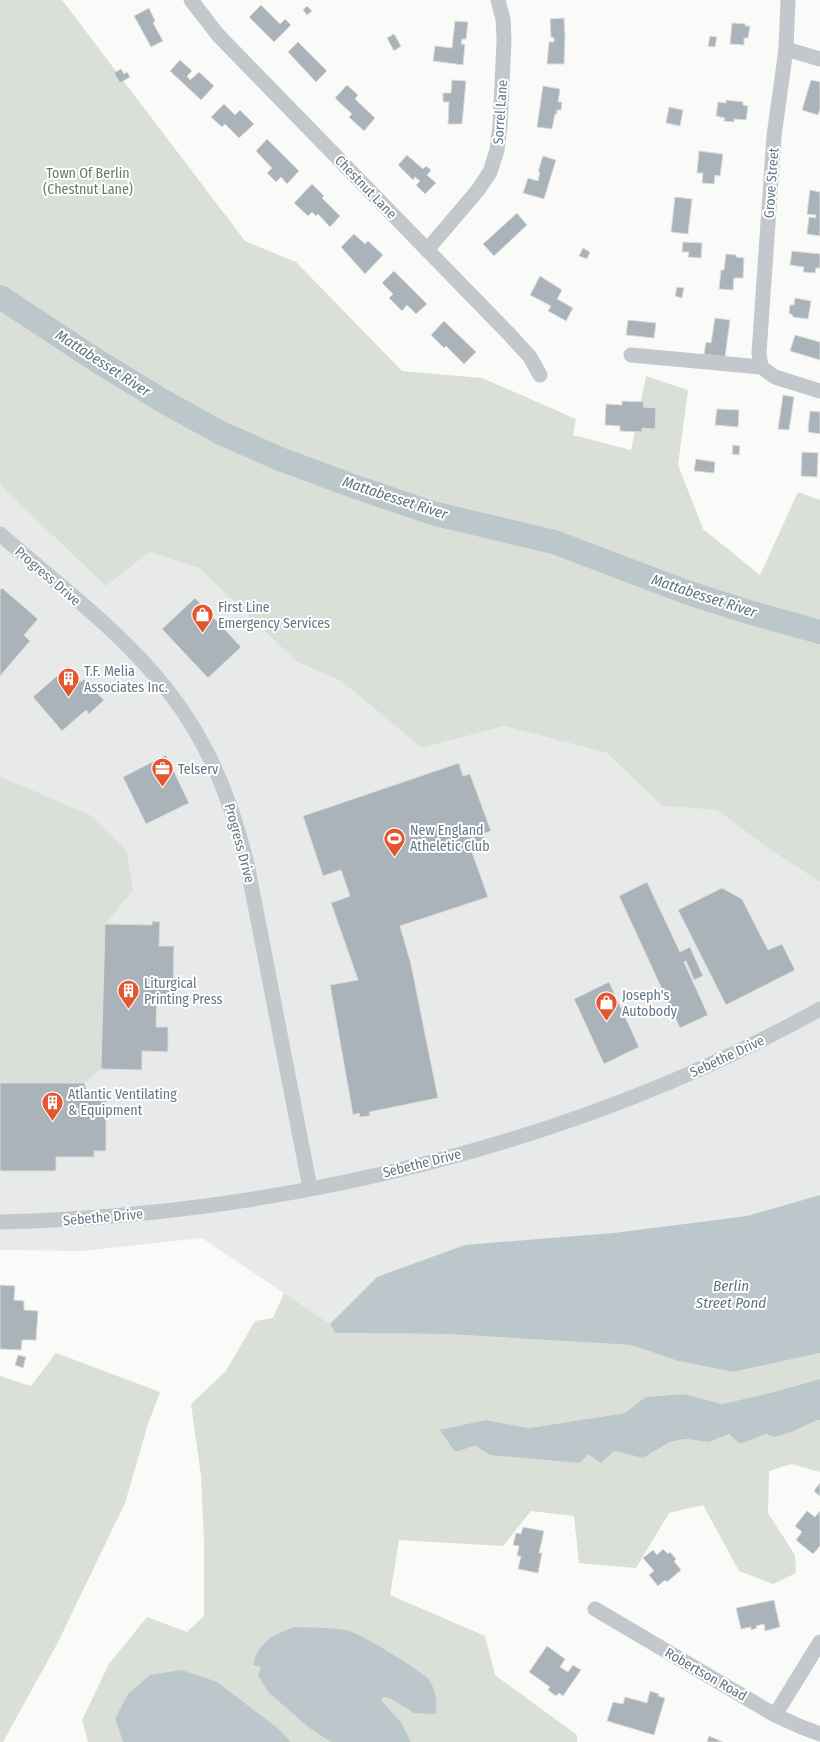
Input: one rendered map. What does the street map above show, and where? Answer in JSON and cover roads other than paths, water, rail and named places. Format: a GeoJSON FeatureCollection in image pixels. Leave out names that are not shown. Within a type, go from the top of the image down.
{"type":"FeatureCollection","features":[{"type":"Feature","properties":{"kind":"street","name":"Chestnut Lane"},"geometry":{"type":"LineString","coordinates":[[191,0],[218,35],[509,334],[530,357],[540,375]]}},
{"type":"Feature","properties":{"kind":"street","name":"Sorrel Lane"},"geometry":{"type":"LineString","coordinates":[[427,250],[478,190],[490,172],[497,150],[500,126],[504,40],[503,19],[498,0]]}},
{"type":"Feature","properties":{"kind":"street","name":"Grove Street"},"geometry":{"type":"LineString","coordinates":[[761,367],[759,353],[774,144],[786,49],[788,0]]}},
{"type":"Feature","properties":{"kind":"street"},"geometry":{"type":"LineString","coordinates":[[786,49],[820,59]]}},
{"type":"Feature","properties":{"kind":"street"},"geometry":{"type":"LineString","coordinates":[[631,355],[761,367],[775,377],[820,391]]}},
{"type":"Feature","properties":{"kind":"street","name":"Progress Drive"},"geometry":{"type":"LineString","coordinates":[[0,534],[118,636],[143,662],[169,692],[191,724],[226,792],[238,828],[247,864],[310,1188]]}},
{"type":"Feature","properties":{"kind":"street","name":"Sebethe Drive"},"geometry":{"type":"LineString","coordinates":[[0,1222],[50,1221],[172,1211],[240,1201],[310,1188],[384,1173],[458,1155],[576,1118],[697,1070],[820,1010]]}},
{"type":"Feature","properties":{"kind":"street","name":"Robertson Road"},"geometry":{"type":"LineString","coordinates":[[595,1609],[775,1714],[799,1726],[820,1734]]}},
{"type":"Feature","properties":{"kind":"street"},"geometry":{"type":"LineString","coordinates":[[775,1714],[820,1642]]}},
{"type":"Feature","properties":{"kind":"water","name":"Berlin Street Pond"},"geometry":{"type":"Polygon","coordinates":[[[820,1195],[820,1353],[733,1372],[678,1361],[631,1345],[445,1334],[335,1333],[330,1324],[377,1277],[465,1245],[613,1233],[747,1216],[820,1195]]]}},
{"type":"Feature","properties":{"kind":"water"},"geometry":{"type":"Polygon","coordinates":[[[820,1379],[820,1420],[792,1432],[775,1437],[766,1434],[740,1444],[729,1434],[709,1442],[685,1439],[670,1442],[643,1458],[614,1451],[601,1463],[588,1454],[580,1463],[490,1455],[475,1446],[455,1452],[440,1430],[486,1420],[529,1428],[625,1413],[645,1397],[684,1394],[722,1404],[774,1392],[820,1379]]]}},
{"type":"Feature","properties":{"kind":"water"},"geometry":{"type":"Polygon","coordinates":[[[294,1627],[346,1630],[389,1652],[422,1674],[431,1683],[436,1696],[435,1714],[414,1713],[389,1698],[384,1697],[381,1700],[401,1722],[411,1742],[331,1742],[309,1728],[269,1693],[258,1676],[261,1667],[253,1665],[263,1644],[273,1636],[294,1627]]]}},
{"type":"Feature","properties":{"kind":"water"},"geometry":{"type":"Polygon","coordinates":[[[182,1670],[217,1682],[280,1730],[291,1742],[123,1742],[115,1719],[128,1694],[150,1675],[182,1670]]]}},
{"type":"Feature","properties":{"kind":"waterway","name":"Mattabesset River"},"geometry":{"type":"LineString","coordinates":[[0,297],[99,362],[163,401],[221,433],[280,459],[432,513],[554,542],[686,592],[745,611],[820,632]]}},
{"type":"Feature","properties":{"kind":"place","name":"First Line Emergency Services"},"geometry":{"type":"Point","coordinates":[202,634]}},
{"type":"Feature","properties":{"kind":"place","name":"T.F. Melia Associates Inc."},"geometry":{"type":"Point","coordinates":[68,698]}},
{"type":"Feature","properties":{"kind":"place","name":"Telserv"},"geometry":{"type":"Point","coordinates":[162,788]}},
{"type":"Feature","properties":{"kind":"place","name":"New England Atheletic Club"},"geometry":{"type":"Point","coordinates":[395,858]}},
{"type":"Feature","properties":{"kind":"place","name":"Liturgical Printing Press"},"geometry":{"type":"Point","coordinates":[129,1010]}},
{"type":"Feature","properties":{"kind":"place","name":"Joseph's Autobody"},"geometry":{"type":"Point","coordinates":[606,1022]}},
{"type":"Feature","properties":{"kind":"place","name":"Atlantic Ventilating & Equipment"},"geometry":{"type":"Point","coordinates":[53,1122]}},
{"type":"Feature","properties":{"kind":"park label","name":"Town Of Berlin (Chestnut Lane)"},"geometry":{"type":"Point","coordinates":[88,182]}}]}
